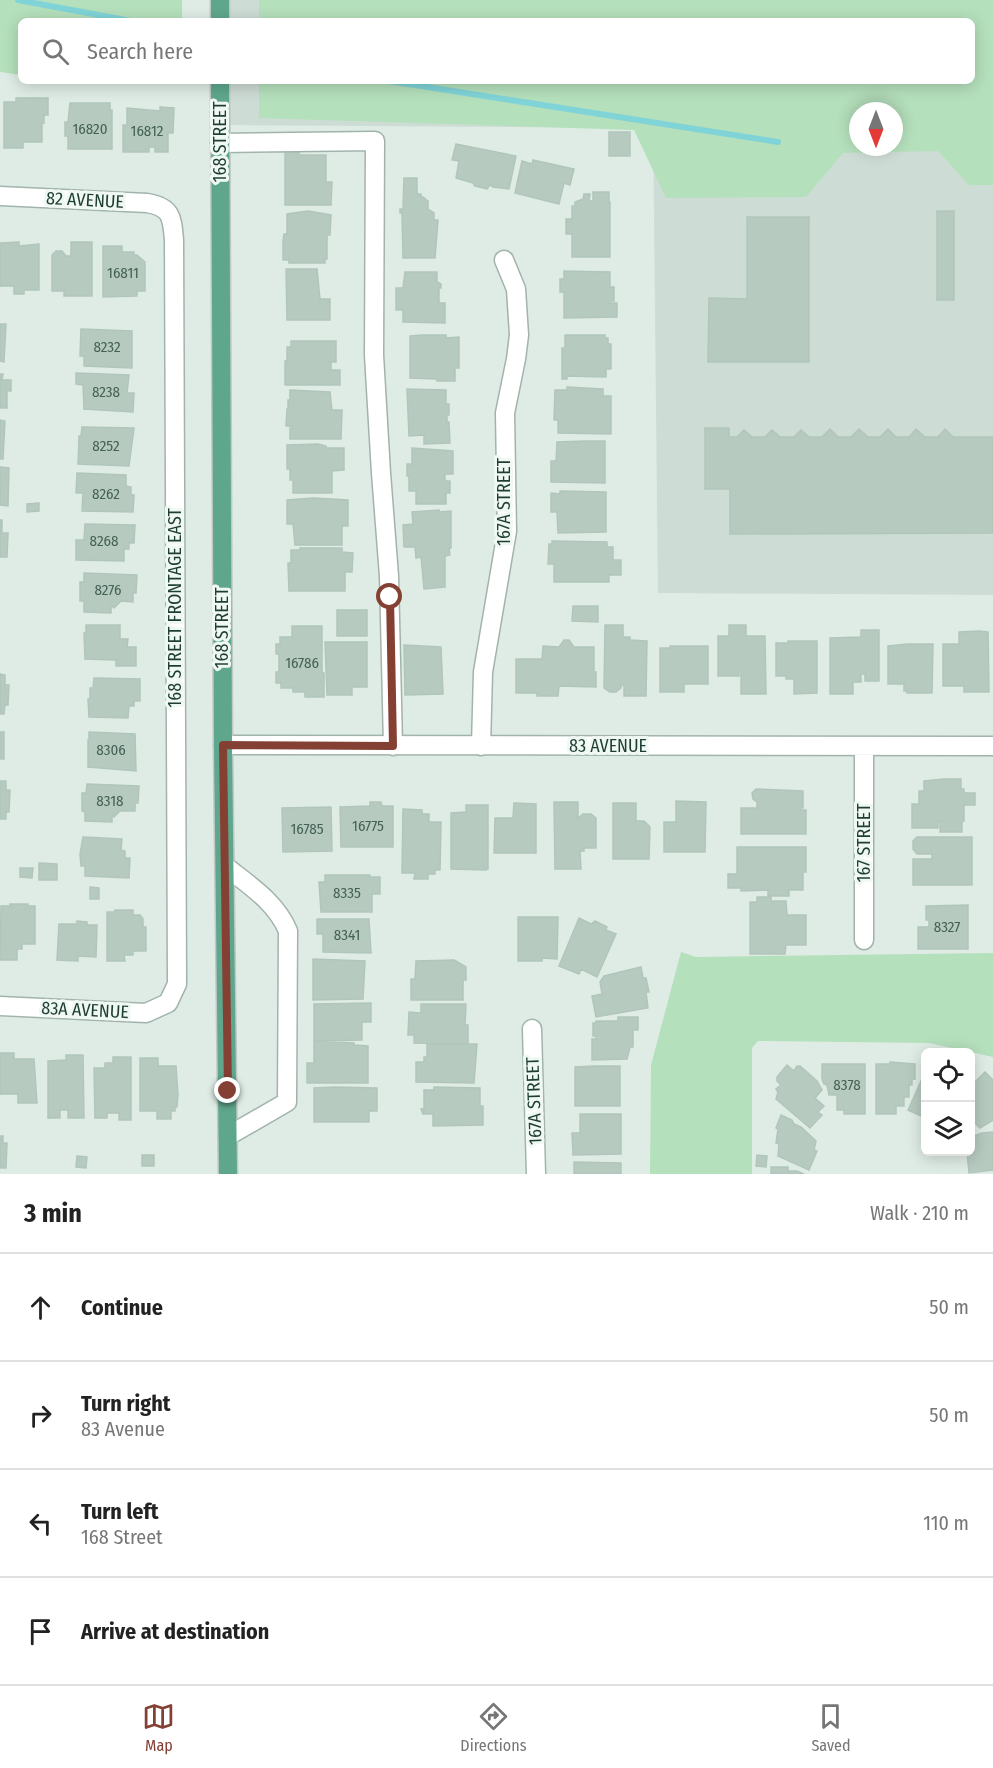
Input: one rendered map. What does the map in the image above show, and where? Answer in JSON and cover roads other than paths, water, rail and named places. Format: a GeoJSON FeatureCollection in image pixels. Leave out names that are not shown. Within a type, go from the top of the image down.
{"type":"FeatureCollection","features":[{"type":"Feature","properties":{"kind":"main road"},"geometry":{"type":"LineString","coordinates":[[220,0],[220,18]]}},
{"type":"Feature","properties":{"kind":"main road","name":"168 STREET"},"geometry":{"type":"LineString","coordinates":[[220,84],[223,745],[228,1174]]}},
{"type":"Feature","properties":{"kind":"street"},"geometry":{"type":"LineString","coordinates":[[220,143],[375,141],[375,355],[389,576],[393,746]]}},
{"type":"Feature","properties":{"kind":"street","name":"82 AVENUE"},"geometry":{"type":"LineString","coordinates":[[0,196],[147,203],[168,211]]}},
{"type":"Feature","properties":{"kind":"street","name":"168 STREET FRONTAGE EAST"},"geometry":{"type":"LineString","coordinates":[[168,211],[174,240],[177,984],[168,1004]]}},
{"type":"Feature","properties":{"kind":"street","name":"167A STREET"},"geometry":{"type":"LineString","coordinates":[[481,746],[483,672],[507,531],[505,413],[519,335],[516,289],[504,260]]}},
{"type":"Feature","properties":{"kind":"street","name":"83 AVENUE"},"geometry":{"type":"LineString","coordinates":[[223,745],[993,746]]}},
{"type":"Feature","properties":{"kind":"street","name":"167 STREET"},"geometry":{"type":"LineString","coordinates":[[864,746],[864,940]]}},
{"type":"Feature","properties":{"kind":"street"},"geometry":{"type":"LineString","coordinates":[[225,866],[257,891],[282,915],[288,931],[287,1102],[228,1136]]}},
{"type":"Feature","properties":{"kind":"street","name":"83A AVENUE"},"geometry":{"type":"LineString","coordinates":[[0,1006],[146,1013],[168,1004]]}},
{"type":"Feature","properties":{"kind":"street","name":"167A STREET"},"geometry":{"type":"LineString","coordinates":[[531,1029],[536,1174]]}},
{"type":"Feature","properties":{"kind":"waterway"},"geometry":{"type":"LineString","coordinates":[[18,0],[115,18]]}},
{"type":"Feature","properties":{"kind":"waterway"},"geometry":{"type":"LineString","coordinates":[[408,84],[778,142]]}}]}
